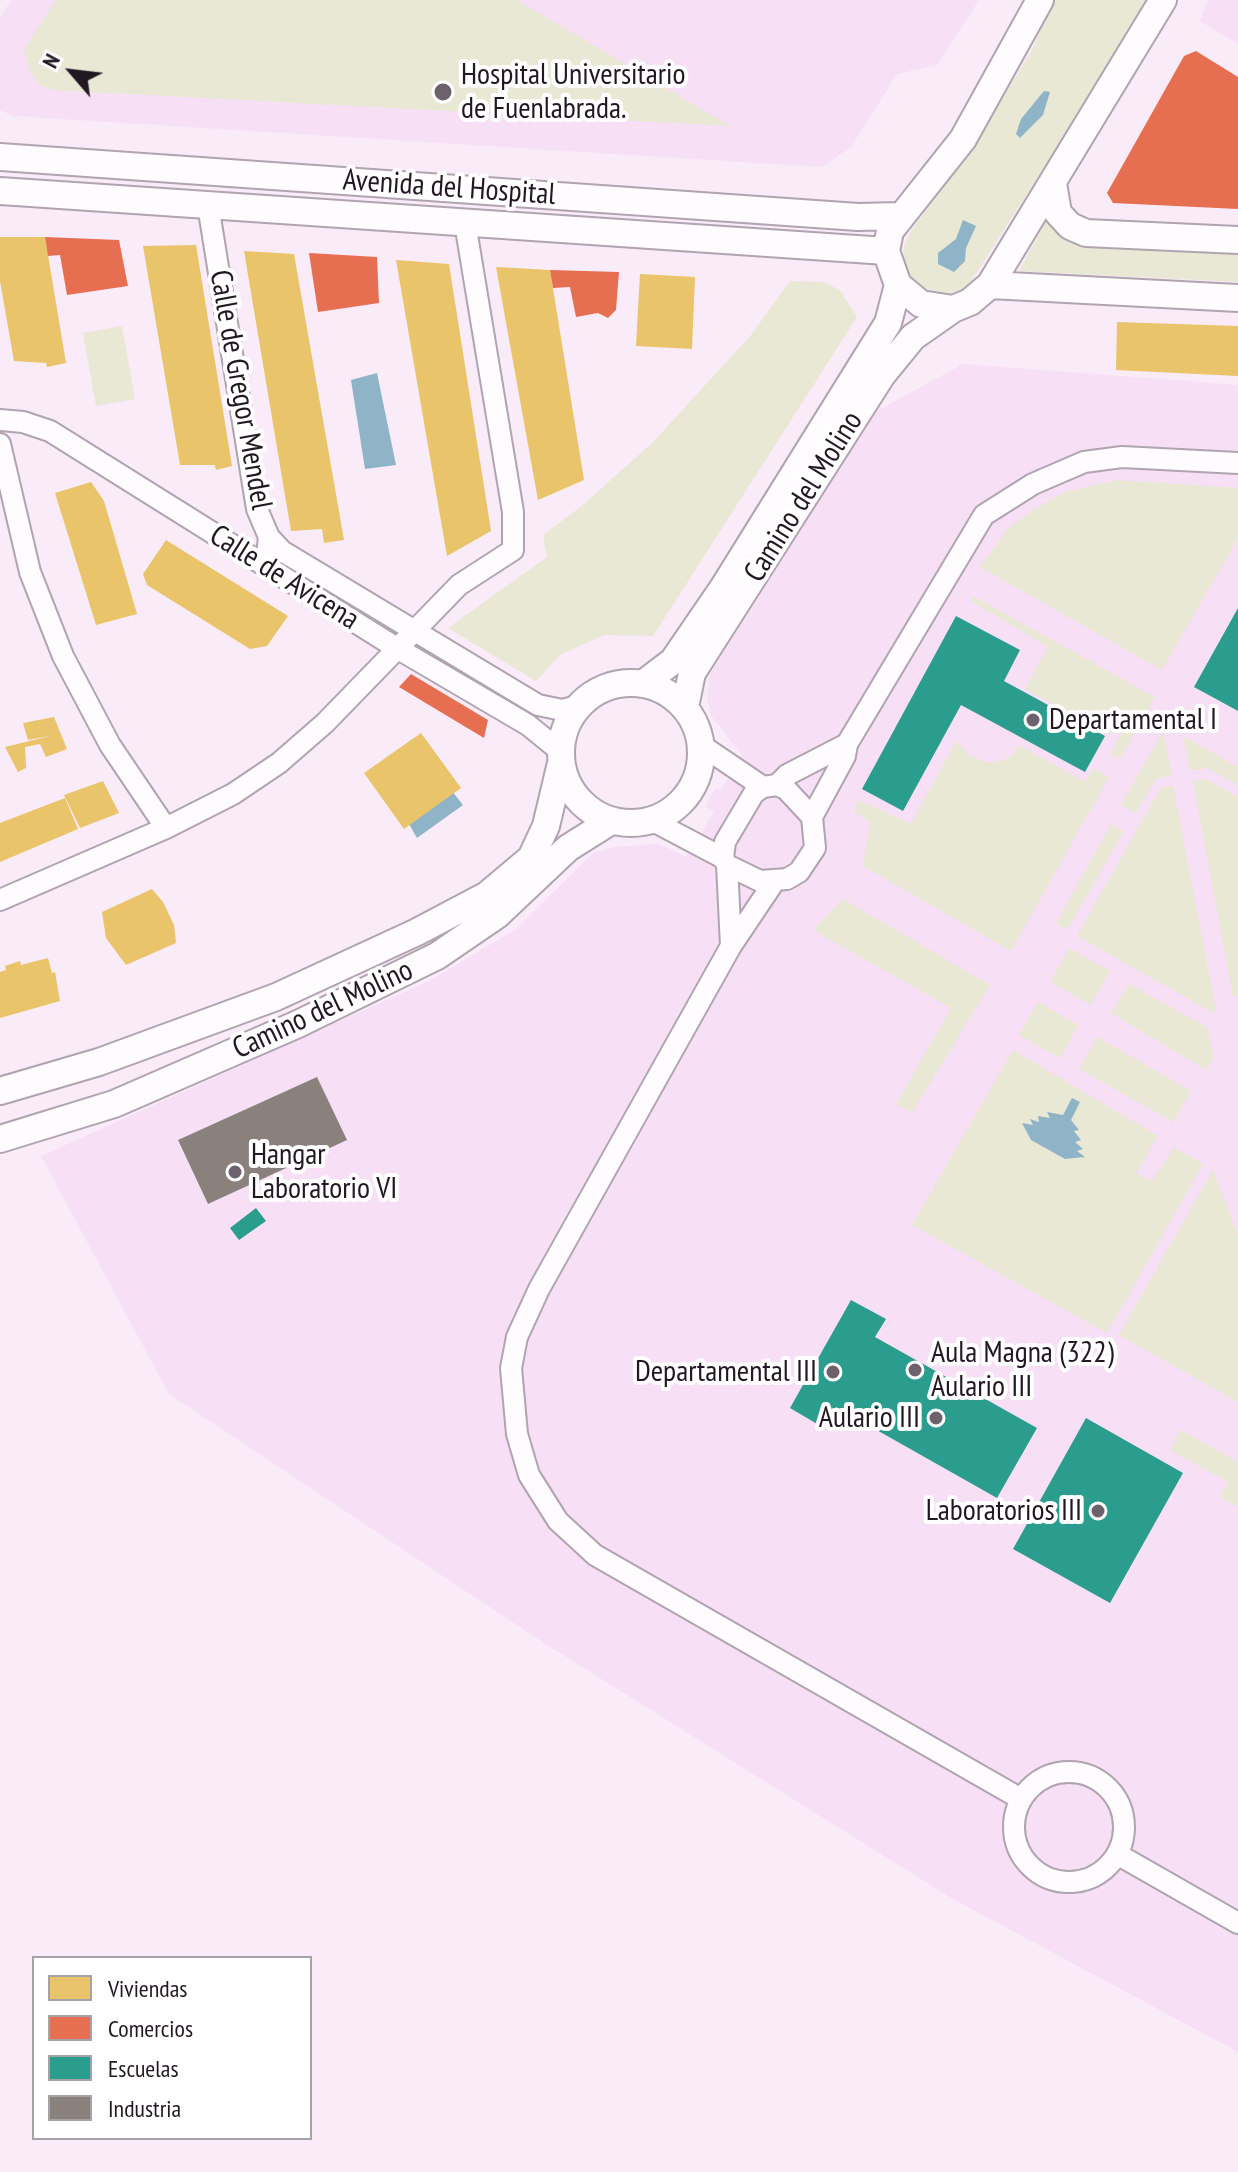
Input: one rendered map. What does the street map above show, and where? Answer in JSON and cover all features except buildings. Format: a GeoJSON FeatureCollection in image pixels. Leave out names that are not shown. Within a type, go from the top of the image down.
{"type":"FeatureCollection","features":[{"type":"Feature","properties":{"kind":"main road"},"geometry":{"type":"LineString","coordinates":[[953,309],[921,304],[898,285],[886,251],[899,216],[937,175],[963,139],[1040,0]]}},
{"type":"Feature","properties":{"kind":"main road"},"geometry":{"type":"LineString","coordinates":[[1163,0],[990,285],[1238,298]]}},
{"type":"Feature","properties":{"kind":"main road","name":"Avenida del Hospital"},"geometry":{"type":"LineString","coordinates":[[12,158],[827,215],[899,216]]}},
{"type":"Feature","properties":{"kind":"main road"},"geometry":{"type":"LineString","coordinates":[[1053,183],[1058,213],[1070,226],[1086,233],[1238,240]]}},
{"type":"Feature","properties":{"kind":"main road","name":"Avenida del Hospital"},"geometry":{"type":"LineString","coordinates":[[0,191],[886,251]]}},
{"type":"Feature","properties":{"kind":"main road","name":"Camino del Molino"},"geometry":{"type":"LineString","coordinates":[[644,683],[673,661],[723,588],[888,323],[898,285]]}},
{"type":"Feature","properties":{"kind":"main road","name":"Camino del Molino"},"geometry":{"type":"LineString","coordinates":[[685,707],[692,673],[882,375],[913,337],[953,309],[970,302],[990,285]]}},
{"type":"Feature","properties":{"kind":"main road"},"geometry":{"type":"LineString","coordinates":[[644,683],[666,692],[685,707],[701,745],[701,762],[689,792],[665,814],[631,824],[611,821],[593,813],[578,799],[567,782],[561,757],[563,735],[578,706],[608,686],[644,683]]}},
{"type":"Feature","properties":{"kind":"main road","name":"Camino del Molino"},"geometry":{"type":"LineString","coordinates":[[0,1091],[99,1062],[276,997],[417,932],[487,895],[531,858],[546,826],[561,757]]}},
{"type":"Feature","properties":{"kind":"main road","name":"Camino del Molino"},"geometry":{"type":"LineString","coordinates":[[0,1139],[114,1104],[298,1024],[437,956],[497,915],[568,848],[611,821]]}},
{"type":"Feature","properties":{"kind":"street"},"geometry":{"type":"LineString","coordinates":[[0,149],[12,158]]}},
{"type":"Feature","properties":{"kind":"street","name":"Calle de Gregor Mendel"},"geometry":{"type":"LineString","coordinates":[[208,205],[257,509],[269,537],[267,556],[251,557]]}},
{"type":"Feature","properties":{"kind":"street"},"geometry":{"type":"LineString","coordinates":[[0,900],[166,828],[233,794],[279,763],[325,723],[395,647],[459,585],[506,558],[513,550],[515,536],[465,223]]}},
{"type":"Feature","properties":{"kind":"street","name":"Calle de Avicena"},"geometry":{"type":"LineString","coordinates":[[0,420],[23,422],[50,431],[395,647],[528,725],[561,757]]}},
{"type":"Feature","properties":{"kind":"street"},"geometry":{"type":"LineString","coordinates":[[0,444],[30,572],[63,656],[110,745],[166,828]]}},
{"type":"Feature","properties":{"kind":"street"},"geometry":{"type":"LineString","coordinates":[[812,817],[845,756],[847,744],[984,515],[1033,484],[1084,462],[1122,457],[1238,463]]}},
{"type":"Feature","properties":{"kind":"street"},"geometry":{"type":"LineString","coordinates":[[269,537],[282,551],[538,705],[562,710],[578,706]]}},
{"type":"Feature","properties":{"kind":"street"},"geometry":{"type":"LineString","coordinates":[[731,946],[725,842],[754,793],[847,744]]}},
{"type":"Feature","properties":{"kind":"street"},"geometry":{"type":"LineString","coordinates":[[651,820],[760,881],[787,879],[809,863],[817,832],[812,817],[786,789],[770,786],[701,745]]}},
{"type":"Feature","properties":{"kind":"street"},"geometry":{"type":"LineString","coordinates":[[774,882],[731,946],[539,1289],[517,1337],[511,1368],[517,1434],[529,1475],[558,1521],[595,1555],[1021,1799]]}},
{"type":"Feature","properties":{"kind":"street"},"geometry":{"type":"LineString","coordinates":[[1054,1774],[1082,1774],[1096,1779],[1109,1789],[1121,1812],[1123,1838],[1117,1854],[1092,1878],[1057,1881],[1041,1875],[1023,1857],[1014,1833],[1015,1815],[1021,1799],[1030,1788],[1054,1774]]}},
{"type":"Feature","properties":{"kind":"street"},"geometry":{"type":"LineString","coordinates":[[1117,1854],[1238,1923]]}},
{"type":"Feature","properties":{"kind":"shaded area","name":"Hospital Universitario de Fuenlabrada."},"geometry":{"type":"Polygon","coordinates":[[[11,0],[979,0],[937,65],[897,74],[851,147],[822,167],[13,116],[0,110],[0,18],[11,0]]]}},
{"type":"Feature","properties":{"kind":"shaded area"},"geometry":{"type":"Polygon","coordinates":[[[1208,0],[1238,0],[1238,44],[1200,21],[1208,0]]]}},
{"type":"Feature","properties":{"kind":"shaded area"},"geometry":{"type":"Polygon","coordinates":[[[963,364],[1238,385],[1238,2052],[953,1899],[544,1643],[169,1394],[41,1156],[427,982],[515,930],[593,853],[614,847],[659,844],[686,857],[714,812],[705,806],[715,788],[721,790],[742,755],[712,717],[707,699],[709,676],[875,412],[963,364]]]}},
{"type":"Feature","properties":{"kind":"green space"},"geometry":{"type":"Polygon","coordinates":[[[56,0],[517,0],[730,126],[53,90],[40,85],[30,71],[24,49],[56,0]]]}},
{"type":"Feature","properties":{"kind":"green space"},"geometry":{"type":"Polygon","coordinates":[[[1054,0],[1151,0],[970,283],[961,290],[948,293],[922,288],[903,263],[904,246],[911,231],[972,148],[1031,52],[1054,0]]]}},
{"type":"Feature","properties":{"kind":"green space"},"geometry":{"type":"Polygon","coordinates":[[[1046,221],[1094,240],[1238,250],[1238,282],[1019,271],[1046,221]]]}},
{"type":"Feature","properties":{"kind":"green space"},"geometry":{"type":"Polygon","coordinates":[[[790,281],[823,282],[840,290],[857,317],[653,636],[604,635],[560,655],[536,681],[448,628],[547,557],[543,535],[583,505],[654,441],[751,335],[790,281]]]}},
{"type":"Feature","properties":{"kind":"green space"},"geometry":{"type":"Polygon","coordinates":[[[122,326],[135,399],[96,406],[83,333],[122,326]]]}},
{"type":"Feature","properties":{"kind":"green space"},"geometry":{"type":"Polygon","coordinates":[[[1117,480],[1238,488],[1238,538],[1162,670],[980,567],[1008,529],[1033,510],[1065,492],[1117,480]]]}},
{"type":"Feature","properties":{"kind":"green space"},"geometry":{"type":"Polygon","coordinates":[[[973,596],[1155,697],[1120,759],[1111,754],[1123,730],[1114,726],[1110,735],[1025,689],[1048,647],[971,601],[973,596]]]}},
{"type":"Feature","properties":{"kind":"green space"},"geometry":{"type":"Polygon","coordinates":[[[1163,731],[1172,775],[1156,779],[1136,813],[1121,805],[1163,731]]]}},
{"type":"Feature","properties":{"kind":"green space"},"geometry":{"type":"Polygon","coordinates":[[[1183,736],[1238,767],[1238,785],[1207,768],[1190,771],[1183,736]]]}},
{"type":"Feature","properties":{"kind":"green space"},"geometry":{"type":"Polygon","coordinates":[[[956,741],[969,755],[985,762],[1001,761],[1013,755],[1019,745],[1085,782],[1093,768],[1109,777],[1011,951],[863,866],[870,822],[855,813],[858,800],[911,824],[956,741]]]}},
{"type":"Feature","properties":{"kind":"green space"},"geometry":{"type":"Polygon","coordinates":[[[1206,779],[1238,797],[1238,996],[1233,996],[1193,782],[1206,779]]]}},
{"type":"Feature","properties":{"kind":"green space"},"geometry":{"type":"Polygon","coordinates":[[[1173,786],[1217,1015],[1077,936],[1161,787],[1173,786]]]}},
{"type":"Feature","properties":{"kind":"green space"},"geometry":{"type":"Polygon","coordinates":[[[1111,824],[1124,831],[1067,930],[1056,923],[1111,824]]]}},
{"type":"Feature","properties":{"kind":"green space"},"geometry":{"type":"Polygon","coordinates":[[[843,899],[990,985],[912,1113],[896,1104],[951,1008],[813,930],[843,899]]]}},
{"type":"Feature","properties":{"kind":"green space"},"geometry":{"type":"Polygon","coordinates":[[[1069,948],[1110,971],[1091,1005],[1050,982],[1069,948]]]}},
{"type":"Feature","properties":{"kind":"green space"},"geometry":{"type":"Polygon","coordinates":[[[1129,984],[1207,1027],[1214,1057],[1206,1070],[1111,1013],[1129,984]]]}},
{"type":"Feature","properties":{"kind":"green space"},"geometry":{"type":"Polygon","coordinates":[[[1038,1002],[1078,1025],[1060,1058],[1019,1035],[1038,1002]]]}},
{"type":"Feature","properties":{"kind":"green space"},"geometry":{"type":"Polygon","coordinates":[[[1097,1037],[1191,1091],[1173,1122],[1079,1069],[1097,1037]]]}},
{"type":"Feature","properties":{"kind":"green space"},"geometry":{"type":"Polygon","coordinates":[[[1013,1050],[1158,1136],[1136,1173],[1152,1181],[1174,1147],[1203,1164],[1107,1333],[912,1225],[1013,1050]],[[1079,1102],[1063,1115],[1034,1125],[1023,1123],[1084,1156],[1076,1150],[1074,1131],[1079,1129],[1071,1120],[1079,1102]]]}},
{"type":"Feature","properties":{"kind":"green space"},"geometry":{"type":"Polygon","coordinates":[[[1213,1170],[1238,1236],[1238,1402],[1119,1335],[1213,1170]]]}},
{"type":"Feature","properties":{"kind":"green space"},"geometry":{"type":"Polygon","coordinates":[[[1181,1430],[1238,1462],[1238,1507],[1220,1497],[1228,1482],[1170,1450],[1181,1430]]]}},
{"type":"Feature","properties":{"kind":"water"},"geometry":{"type":"Polygon","coordinates":[[[1044,91],[1050,92],[1043,115],[1020,138],[1016,134],[1021,119],[1044,91]]]}},
{"type":"Feature","properties":{"kind":"water"},"geometry":{"type":"Polygon","coordinates":[[[963,220],[976,226],[966,248],[965,261],[954,272],[938,264],[938,253],[956,239],[963,220]]]}},
{"type":"Feature","properties":{"kind":"water"},"geometry":{"type":"Polygon","coordinates":[[[377,373],[396,465],[365,469],[351,380],[377,373]]]}},
{"type":"Feature","properties":{"kind":"water"},"geometry":{"type":"Polygon","coordinates":[[[448,786],[463,805],[417,838],[405,817],[448,786]]]}},
{"type":"Feature","properties":{"kind":"water"},"geometry":{"type":"Polygon","coordinates":[[[1072,1098],[1080,1102],[1071,1120],[1079,1130],[1074,1131],[1081,1140],[1075,1142],[1083,1149],[1077,1151],[1085,1157],[1065,1159],[1031,1140],[1022,1123],[1033,1125],[1030,1119],[1039,1122],[1038,1116],[1050,1118],[1047,1112],[1063,1115],[1072,1098]]]}},
{"type":"Feature","properties":{"kind":"place","name":"Hospital Universitario de Fuenlabrada."},"geometry":{"type":"Point","coordinates":[443,92]}},
{"type":"Feature","properties":{"kind":"place","name":"Departamental I"},"geometry":{"type":"Point","coordinates":[1033,720]}},
{"type":"Feature","properties":{"kind":"place","name":"Hangar Laboratorio VI"},"geometry":{"type":"Point","coordinates":[235,1172]}},
{"type":"Feature","properties":{"kind":"place","name":"Aula Magna (322) Aulario III"},"geometry":{"type":"Point","coordinates":[915,1370]}},
{"type":"Feature","properties":{"kind":"place","name":"Departamental III"},"geometry":{"type":"Point","coordinates":[833,1372]}},
{"type":"Feature","properties":{"kind":"place","name":"Aulario III"},"geometry":{"type":"Point","coordinates":[936,1418]}},
{"type":"Feature","properties":{"kind":"place","name":"Laboratorios III"},"geometry":{"type":"Point","coordinates":[1098,1511]}}]}
